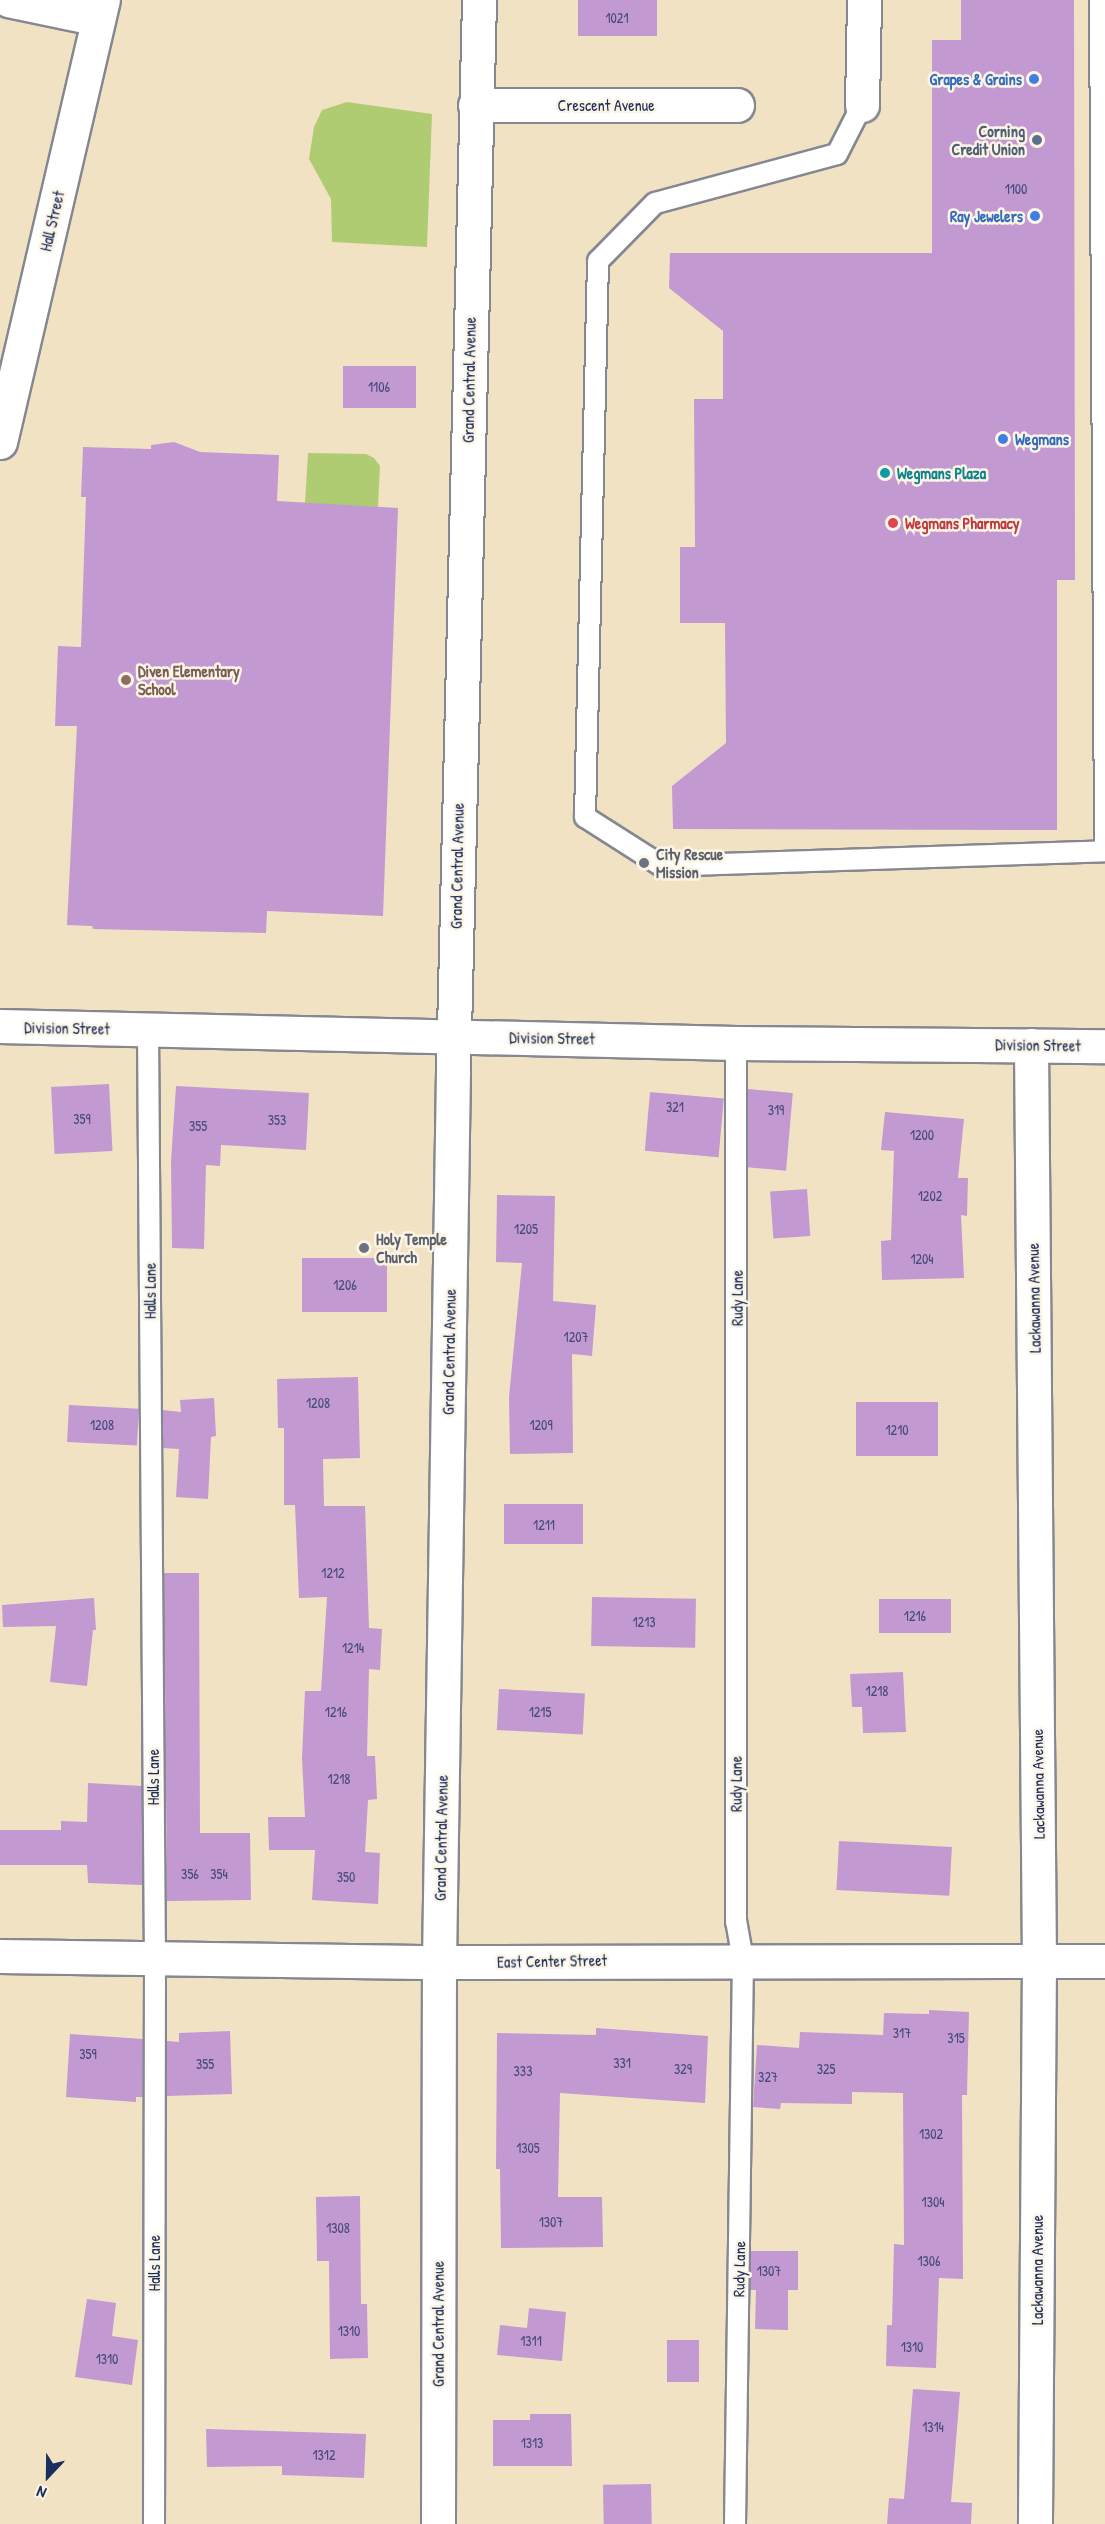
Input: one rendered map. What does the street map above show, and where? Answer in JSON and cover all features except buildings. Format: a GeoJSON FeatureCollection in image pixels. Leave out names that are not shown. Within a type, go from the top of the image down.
{"type":"FeatureCollection","features":[{"type":"Feature","properties":{"kind":"street"},"geometry":{"type":"LineString","coordinates":[[8,0],[100,10]]}},
{"type":"Feature","properties":{"kind":"street","name":"Grand Central Avenue"},"geometry":{"type":"LineString","coordinates":[[438,2524],[439,1962],[453,1035],[475,105],[480,0]]}},
{"type":"Feature","properties":{"kind":"street"},"geometry":{"type":"LineString","coordinates":[[862,105],[864,0]]}},
{"type":"Feature","properties":{"kind":"street","name":"Hall Street"},"geometry":{"type":"LineString","coordinates":[[0,442],[100,10]]}},
{"type":"Feature","properties":{"kind":"street","name":"Crescent Avenue"},"geometry":{"type":"LineString","coordinates":[[475,105],[737,105]]}},
{"type":"Feature","properties":{"kind":"street","name":"Division Street"},"geometry":{"type":"LineString","coordinates":[[0,1026],[736,1043],[1105,1046]]}},
{"type":"Feature","properties":{"kind":"street","name":"Lackawanna Avenue"},"geometry":{"type":"LineString","coordinates":[[1031,1045],[1039,1960],[1035,2524]]}},
{"type":"Feature","properties":{"kind":"street","name":"East Center Street"},"geometry":{"type":"LineString","coordinates":[[0,1956],[439,1962],[1105,1961]]}},
{"type":"Feature","properties":{"kind":"lane"},"geometry":{"type":"LineString","coordinates":[[862,105],[837,154],[655,203],[598,261],[585,817],[662,866],[1104,851],[1100,0]]}},
{"type":"Feature","properties":{"kind":"lane","name":"Halls Lane"},"geometry":{"type":"LineString","coordinates":[[148,1030],[155,1959],[154,2524]]}},
{"type":"Feature","properties":{"kind":"lane","name":"Rudy Lane"},"geometry":{"type":"LineString","coordinates":[[735,2524],[743,1960],[736,1922],[736,1043]]}},
{"type":"Feature","properties":{"kind":"green space"},"geometry":{"type":"Polygon","coordinates":[[[347,102],[432,114],[427,247],[332,242],[331,199],[309,159],[314,127],[322,110],[347,102]]]}},
{"type":"Feature","properties":{"kind":"green space"},"geometry":{"type":"Polygon","coordinates":[[[308,453],[366,454],[374,458],[380,466],[378,507],[305,504],[308,453]]]}},
{"type":"Feature","properties":{"kind":"place","name":"Grapes & Grains"},"geometry":{"type":"Point","coordinates":[1034,79]}},
{"type":"Feature","properties":{"kind":"place","name":"Corning Credit Union"},"geometry":{"type":"Point","coordinates":[1037,140]}},
{"type":"Feature","properties":{"kind":"place","name":"Ray Jewelers"},"geometry":{"type":"Point","coordinates":[1035,216]}},
{"type":"Feature","properties":{"kind":"place","name":"Wegmans"},"geometry":{"type":"Point","coordinates":[1003,439]}},
{"type":"Feature","properties":{"kind":"place","name":"Wegmans Plaza"},"geometry":{"type":"Point","coordinates":[885,473]}},
{"type":"Feature","properties":{"kind":"place","name":"Wegmans Pharmacy"},"geometry":{"type":"Point","coordinates":[893,523]}},
{"type":"Feature","properties":{"kind":"place","name":"Diven Elementary School"},"geometry":{"type":"Point","coordinates":[126,680]}},
{"type":"Feature","properties":{"kind":"place","name":"City Rescue Mission"},"geometry":{"type":"Point","coordinates":[644,863]}},
{"type":"Feature","properties":{"kind":"place","name":"Holy Temple Church"},"geometry":{"type":"Point","coordinates":[364,1248]}}]}
